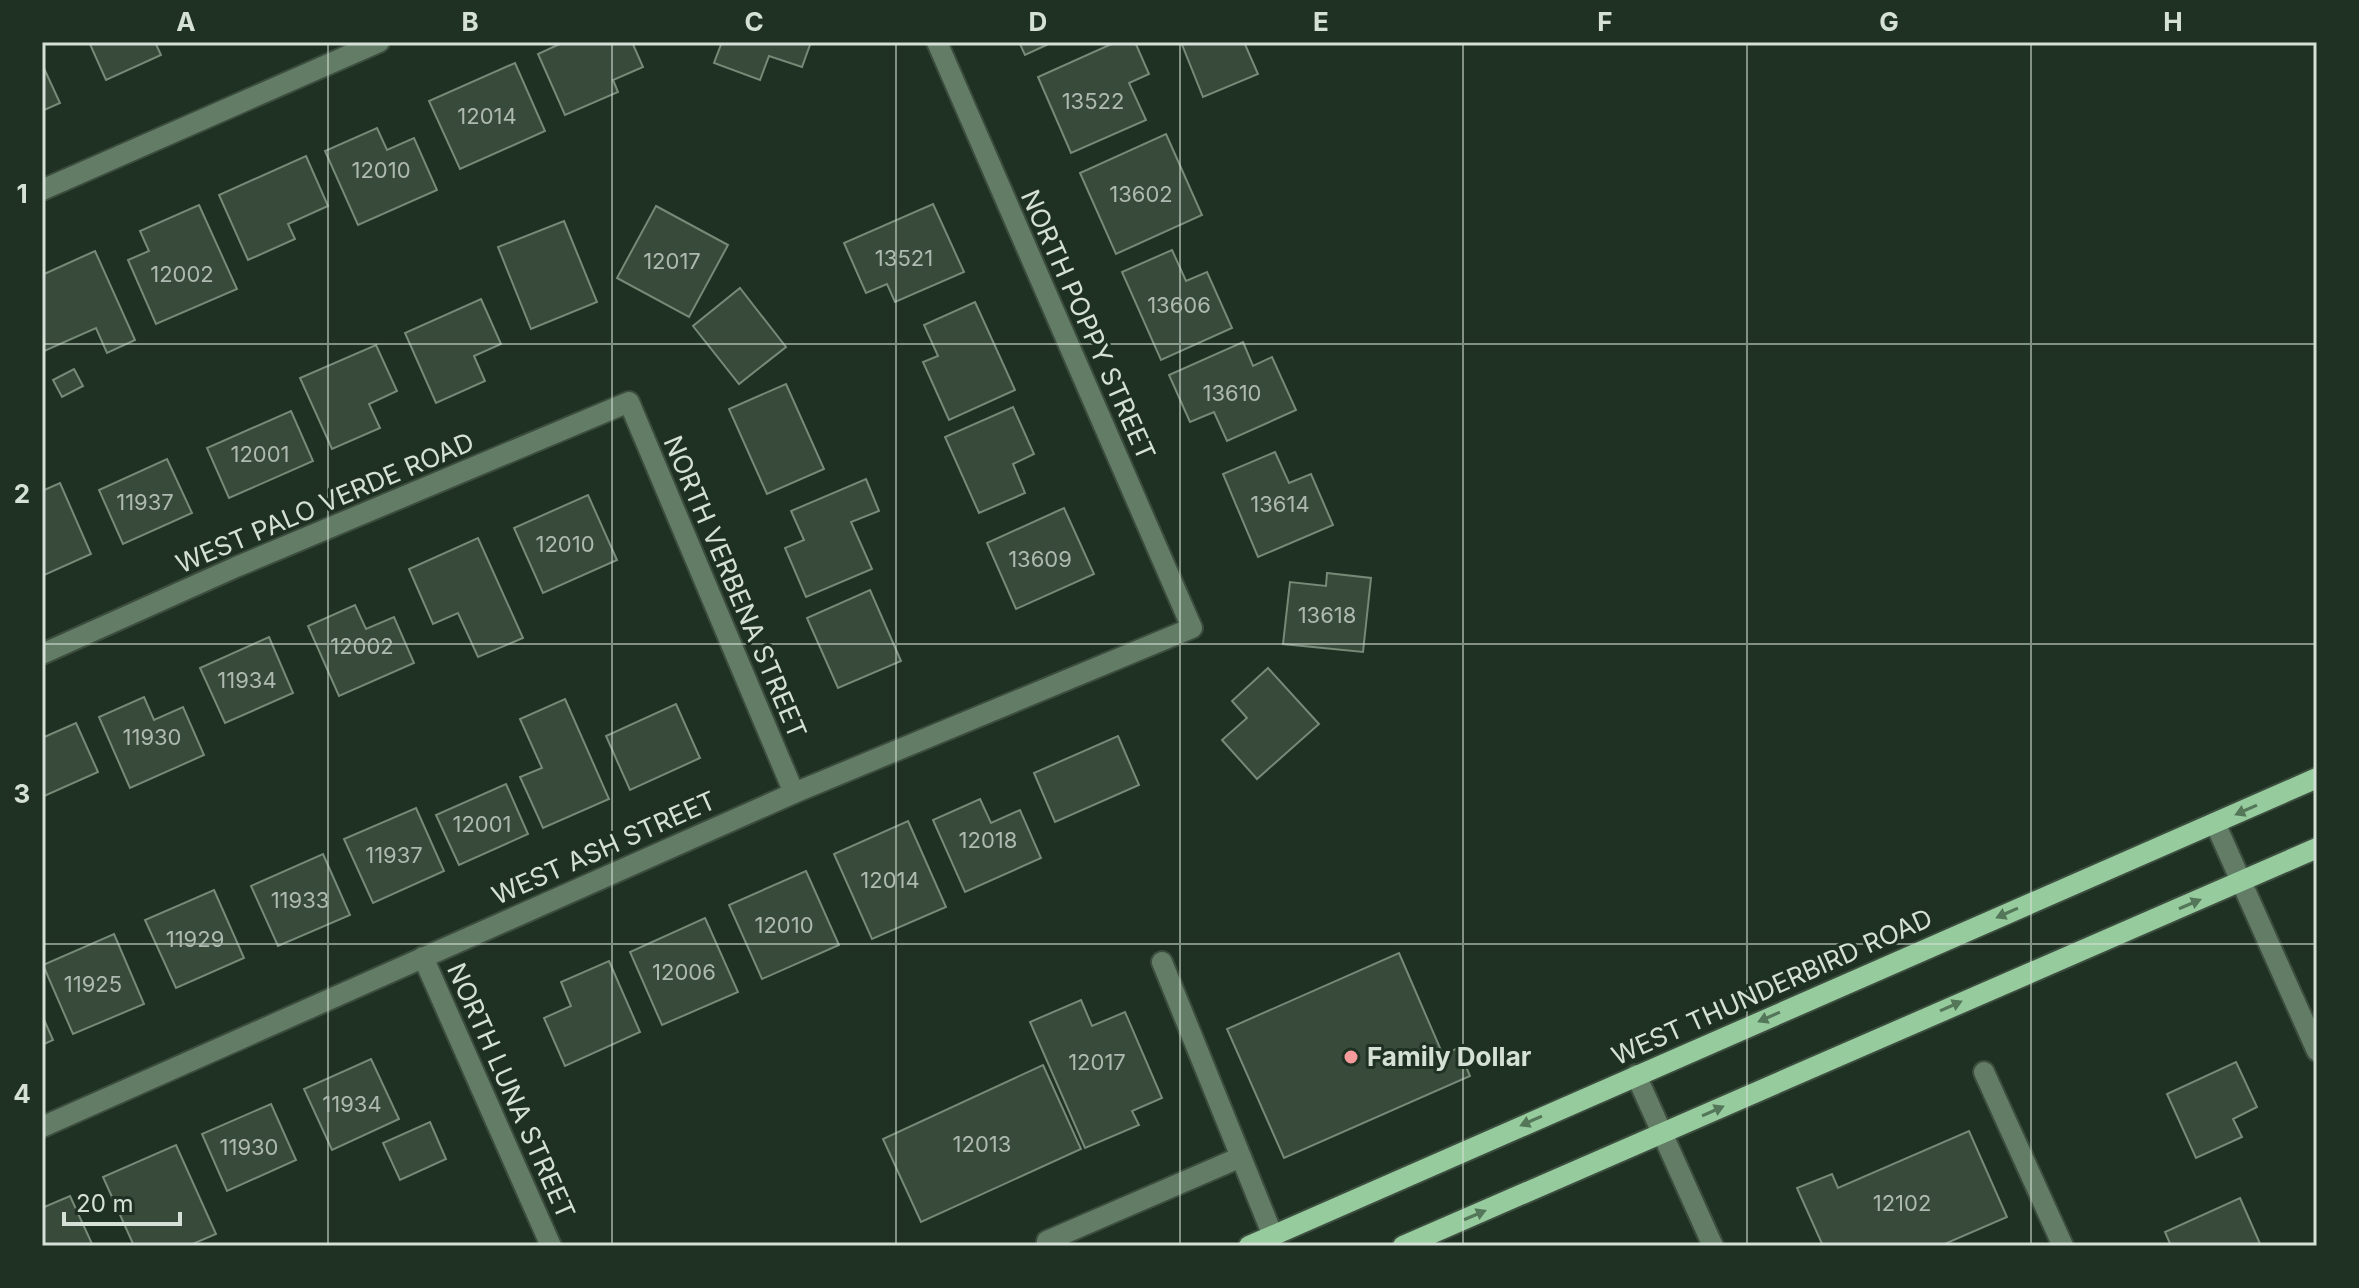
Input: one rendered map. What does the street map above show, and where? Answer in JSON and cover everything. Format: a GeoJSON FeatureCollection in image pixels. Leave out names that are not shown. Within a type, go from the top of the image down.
{"type":"FeatureCollection","features":[{"type":"Feature","properties":{"kind":"main road","name":"WEST THUNDERBIRD ROAD"},"geometry":{"type":"LineString","coordinates":[[1249,1246],[2317,778]]}},
{"type":"Feature","properties":{"kind":"main road"},"geometry":{"type":"LineString","coordinates":[[1403,1246],[2317,848]]}},
{"type":"Feature","properties":{"kind":"street"},"geometry":{"type":"LineString","coordinates":[[42,190],[379,42]]}},
{"type":"Feature","properties":{"kind":"street","name":"NORTH POPPY STREET"},"geometry":{"type":"LineString","coordinates":[[937,42],[1192,628]]}},
{"type":"Feature","properties":{"kind":"street","name":"WEST PALO VERDE ROAD"},"geometry":{"type":"LineString","coordinates":[[42,654],[236,567],[629,402]]}},
{"type":"Feature","properties":{"kind":"street","name":"NORTH VERBENA STREET"},"geometry":{"type":"LineString","coordinates":[[629,402],[794,793]]}},
{"type":"Feature","properties":{"kind":"street","name":"WEST ASH STREET"},"geometry":{"type":"LineString","coordinates":[[42,1127],[794,793],[1192,628]]}},
{"type":"Feature","properties":{"kind":"street"},"geometry":{"type":"LineString","coordinates":[[2215,823],[2317,1051]]}},
{"type":"Feature","properties":{"kind":"street","name":"NORTH LUNA STREET"},"geometry":{"type":"LineString","coordinates":[[423,957],[551,1246]]}},
{"type":"Feature","properties":{"kind":"street"},"geometry":{"type":"LineString","coordinates":[[1162,962],[1273,1236]]}},
{"type":"Feature","properties":{"kind":"street"},"geometry":{"type":"LineString","coordinates":[[1984,1072],[2063,1246]]}},
{"type":"Feature","properties":{"kind":"street"},"geometry":{"type":"LineString","coordinates":[[1636,1075],[1713,1246]]}},
{"type":"Feature","properties":{"kind":"street"},"geometry":{"type":"LineString","coordinates":[[1044,1244],[1241,1157]]}},
{"type":"Feature","properties":{"kind":"building"},"geometry":{"type":"Polygon","coordinates":[[[89,42],[155,42],[161,55],[106,80],[89,42]]]}},
{"type":"Feature","properties":{"kind":"building"},"geometry":{"type":"Polygon","coordinates":[[[564,42],[632,42],[643,67],[613,80],[618,92],[565,115],[538,54],[564,42]]]}},
{"type":"Feature","properties":{"kind":"building"},"geometry":{"type":"Polygon","coordinates":[[[722,42],[811,42],[802,67],[769,56],[760,80],[714,63],[722,42]]]}},
{"type":"Feature","properties":{"kind":"building"},"geometry":{"type":"Polygon","coordinates":[[[1019,42],[1053,42],[1025,55],[1019,42]]]}},
{"type":"Feature","properties":{"kind":"building"},"geometry":{"type":"Polygon","coordinates":[[[1116,42],[1135,42],[1149,74],[1129,83],[1146,120],[1071,153],[1038,77],[1116,42]]]}},
{"type":"Feature","properties":{"kind":"building"},"geometry":{"type":"Polygon","coordinates":[[[1181,42],[1244,42],[1258,74],[1203,97],[1181,42]]]}},
{"type":"Feature","properties":{"kind":"building"},"geometry":{"type":"Polygon","coordinates":[[[515,63],[545,131],[460,169],[429,101],[515,63]]]}},
{"type":"Feature","properties":{"kind":"building"},"geometry":{"type":"Polygon","coordinates":[[[42,64],[60,103],[42,111],[42,64]]]}},
{"type":"Feature","properties":{"kind":"building"},"geometry":{"type":"Polygon","coordinates":[[[377,128],[387,150],[414,138],[437,190],[358,225],[325,151],[377,128]]]}},
{"type":"Feature","properties":{"kind":"building"},"geometry":{"type":"Polygon","coordinates":[[[1166,134],[1202,215],[1116,254],[1080,173],[1166,134]]]}},
{"type":"Feature","properties":{"kind":"building"},"geometry":{"type":"Polygon","coordinates":[[[306,156],[328,206],[288,224],[295,239],[248,260],[219,195],[306,156]]]}},
{"type":"Feature","properties":{"kind":"building"},"geometry":{"type":"Polygon","coordinates":[[[933,204],[964,272],[895,302],[887,284],[866,293],[844,243],[933,204]]]}},
{"type":"Feature","properties":{"kind":"building"},"geometry":{"type":"Polygon","coordinates":[[[199,205],[237,289],[156,324],[128,260],[149,251],[140,231],[199,205]]]}},
{"type":"Feature","properties":{"kind":"building"},"geometry":{"type":"Polygon","coordinates":[[[656,206],[728,245],[689,317],[617,278],[656,206]]]}},
{"type":"Feature","properties":{"kind":"building"},"geometry":{"type":"Polygon","coordinates":[[[564,221],[597,302],[531,329],[498,247],[564,221]]]}},
{"type":"Feature","properties":{"kind":"building"},"geometry":{"type":"Polygon","coordinates":[[[1172,250],[1186,281],[1207,272],[1232,328],[1161,360],[1122,272],[1172,250]]]}},
{"type":"Feature","properties":{"kind":"building"},"geometry":{"type":"Polygon","coordinates":[[[95,251],[135,340],[107,353],[96,328],[42,352],[42,275],[95,251]]]}},
{"type":"Feature","properties":{"kind":"building"},"geometry":{"type":"Polygon","coordinates":[[[740,288],[786,347],[739,384],[693,326],[740,288]]]}},
{"type":"Feature","properties":{"kind":"building"},"geometry":{"type":"Polygon","coordinates":[[[481,299],[501,344],[474,356],[485,381],[436,403],[405,333],[481,299]]]}},
{"type":"Feature","properties":{"kind":"building"},"geometry":{"type":"Polygon","coordinates":[[[975,302],[1015,390],[949,420],[923,362],[938,356],[924,325],[975,302]]]}},
{"type":"Feature","properties":{"kind":"building"},"geometry":{"type":"Polygon","coordinates":[[[1243,342],[1253,366],[1272,357],[1296,410],[1227,441],[1214,412],[1190,422],[1169,375],[1243,342]]]}},
{"type":"Feature","properties":{"kind":"building"},"geometry":{"type":"Polygon","coordinates":[[[376,345],[397,391],[369,404],[380,428],[332,449],[300,378],[376,345]]]}},
{"type":"Feature","properties":{"kind":"building"},"geometry":{"type":"Polygon","coordinates":[[[74,369],[83,386],[62,397],[53,380],[74,369]]]}},
{"type":"Feature","properties":{"kind":"building"},"geometry":{"type":"Polygon","coordinates":[[[786,384],[824,469],[767,494],[729,409],[786,384]]]}},
{"type":"Feature","properties":{"kind":"building"},"geometry":{"type":"Polygon","coordinates":[[[1013,407],[1034,454],[1013,464],[1025,493],[979,513],[945,437],[1013,407]]]}},
{"type":"Feature","properties":{"kind":"building"},"geometry":{"type":"Polygon","coordinates":[[[291,411],[313,461],[229,498],[207,448],[291,411]]]}},
{"type":"Feature","properties":{"kind":"building"},"geometry":{"type":"Polygon","coordinates":[[[1275,452],[1289,483],[1311,474],[1333,525],[1258,557],[1223,474],[1275,452]]]}},
{"type":"Feature","properties":{"kind":"building"},"geometry":{"type":"Polygon","coordinates":[[[167,459],[192,513],[123,544],[99,490],[167,459]]]}},
{"type":"Feature","properties":{"kind":"building"},"geometry":{"type":"Polygon","coordinates":[[[866,479],[879,511],[851,522],[872,569],[806,597],[785,548],[804,540],[791,511],[866,479]]]}},
{"type":"Feature","properties":{"kind":"building"},"geometry":{"type":"Polygon","coordinates":[[[60,483],[91,554],[42,576],[42,491],[60,483]]]}},
{"type":"Feature","properties":{"kind":"building"},"geometry":{"type":"Polygon","coordinates":[[[588,495],[617,560],[543,593],[514,528],[588,495]]]}},
{"type":"Feature","properties":{"kind":"building"},"geometry":{"type":"Polygon","coordinates":[[[1064,508],[1094,574],[1016,609],[987,543],[1064,508]]]}},
{"type":"Feature","properties":{"kind":"building"},"geometry":{"type":"Polygon","coordinates":[[[478,538],[523,638],[478,657],[458,613],[433,624],[409,569],[478,538]]]}},
{"type":"Feature","properties":{"kind":"building"},"geometry":{"type":"Polygon","coordinates":[[[1327,573],[1371,578],[1363,652],[1283,644],[1290,582],[1326,586],[1327,573]]]}},
{"type":"Feature","properties":{"kind":"building"},"geometry":{"type":"Polygon","coordinates":[[[870,590],[901,661],[838,688],[807,618],[870,590]]]}},
{"type":"Feature","properties":{"kind":"building"},"geometry":{"type":"Polygon","coordinates":[[[355,605],[366,629],[394,617],[414,663],[339,696],[308,626],[355,605]]]}},
{"type":"Feature","properties":{"kind":"building"},"geometry":{"type":"Polygon","coordinates":[[[269,637],[293,693],[225,723],[200,668],[269,637]]]}},
{"type":"Feature","properties":{"kind":"building"},"geometry":{"type":"Polygon","coordinates":[[[1268,668],[1319,724],[1257,779],[1222,740],[1247,718],[1232,701],[1268,668]]]}},
{"type":"Feature","properties":{"kind":"building"},"geometry":{"type":"Polygon","coordinates":[[[144,697],[154,720],[183,707],[204,755],[130,788],[99,717],[144,697]]]}},
{"type":"Feature","properties":{"kind":"building"},"geometry":{"type":"Polygon","coordinates":[[[565,699],[609,799],[543,828],[520,777],[542,768],[520,719],[565,699]]]}},
{"type":"Feature","properties":{"kind":"building"},"geometry":{"type":"Polygon","coordinates":[[[676,704],[700,758],[630,790],[606,736],[676,704]]]}},
{"type":"Feature","properties":{"kind":"building"},"geometry":{"type":"Polygon","coordinates":[[[76,723],[98,772],[42,797],[42,738],[76,723]]]}},
{"type":"Feature","properties":{"kind":"building"},"geometry":{"type":"Polygon","coordinates":[[[1118,736],[1139,785],[1055,822],[1034,773],[1118,736]]]}},
{"type":"Feature","properties":{"kind":"building"},"geometry":{"type":"Polygon","coordinates":[[[506,784],[528,834],[459,865],[436,815],[506,784]]]}},
{"type":"Feature","properties":{"kind":"building"},"geometry":{"type":"Polygon","coordinates":[[[980,799],[991,823],[1020,810],[1041,858],[965,892],[933,820],[980,799]]]}},
{"type":"Feature","properties":{"kind":"building"},"geometry":{"type":"Polygon","coordinates":[[[416,808],[444,871],[373,903],[344,839],[416,808]]]}},
{"type":"Feature","properties":{"kind":"building"},"geometry":{"type":"Polygon","coordinates":[[[908,821],[946,907],[872,939],[834,854],[908,821]]]}},
{"type":"Feature","properties":{"kind":"building"},"geometry":{"type":"Polygon","coordinates":[[[323,854],[350,915],[278,946],[251,886],[323,854]]]}},
{"type":"Feature","properties":{"kind":"building"},"geometry":{"type":"Polygon","coordinates":[[[806,871],[839,945],[762,979],[729,905],[806,871]]]}},
{"type":"Feature","properties":{"kind":"building"},"geometry":{"type":"Polygon","coordinates":[[[214,890],[244,958],[176,988],[145,920],[214,890]]]}},
{"type":"Feature","properties":{"kind":"building"},"geometry":{"type":"Polygon","coordinates":[[[705,918],[738,992],[662,1025],[630,952],[705,918]]]}},
{"type":"Feature","properties":{"kind":"building"},"geometry":{"type":"Polygon","coordinates":[[[114,934],[144,1004],[73,1034],[43,965],[114,934]]]}},
{"type":"Feature","properties":{"kind":"building","name":"Family Dollar"},"geometry":{"type":"Polygon","coordinates":[[[1399,953],[1443,1055],[1458,1048],[1470,1076],[1284,1158],[1227,1029],[1399,953]]]}},
{"type":"Feature","properties":{"kind":"building"},"geometry":{"type":"Polygon","coordinates":[[[609,961],[640,1032],[565,1066],[544,1018],[571,1006],[561,982],[609,961]]]}},
{"type":"Feature","properties":{"kind":"building"},"geometry":{"type":"Polygon","coordinates":[[[1081,1000],[1092,1026],[1125,1012],[1162,1098],[1132,1111],[1139,1125],[1085,1148],[1030,1022],[1081,1000]]]}},
{"type":"Feature","properties":{"kind":"building"},"geometry":{"type":"Polygon","coordinates":[[[42,1015],[53,1040],[42,1045],[42,1015]]]}},
{"type":"Feature","properties":{"kind":"building"},"geometry":{"type":"Polygon","coordinates":[[[371,1059],[399,1119],[332,1150],[304,1089],[371,1059]]]}},
{"type":"Feature","properties":{"kind":"building"},"geometry":{"type":"Polygon","coordinates":[[[2236,1062],[2257,1107],[2233,1119],[2242,1137],[2196,1158],[2167,1094],[2236,1062]]]}},
{"type":"Feature","properties":{"kind":"building"},"geometry":{"type":"Polygon","coordinates":[[[1043,1065],[1081,1149],[921,1222],[883,1139],[1043,1065]]]}},
{"type":"Feature","properties":{"kind":"building"},"geometry":{"type":"Polygon","coordinates":[[[271,1104],[296,1160],[227,1191],[202,1134],[271,1104]]]}},
{"type":"Feature","properties":{"kind":"building"},"geometry":{"type":"Polygon","coordinates":[[[430,1122],[446,1159],[400,1180],[383,1143],[430,1122]]]}},
{"type":"Feature","properties":{"kind":"building"},"geometry":{"type":"Polygon","coordinates":[[[1969,1131],[2007,1217],[1940,1246],[1823,1246],[1797,1188],[1832,1174],[1838,1188],[1969,1131]]]}},
{"type":"Feature","properties":{"kind":"building"},"geometry":{"type":"Polygon","coordinates":[[[176,1145],[216,1234],[188,1246],[134,1246],[103,1177],[176,1145]]]}},
{"type":"Feature","properties":{"kind":"building"},"geometry":{"type":"Polygon","coordinates":[[[70,1196],[93,1246],[42,1246],[42,1208],[70,1196]]]}},
{"type":"Feature","properties":{"kind":"building"},"geometry":{"type":"Polygon","coordinates":[[[2240,1198],[2261,1246],[2171,1246],[2165,1232],[2240,1198]]]}},
{"type":"Feature","properties":{"kind":"place","name":"Family Dollar"},"geometry":{"type":"Point","coordinates":[1351,1057]}}]}
